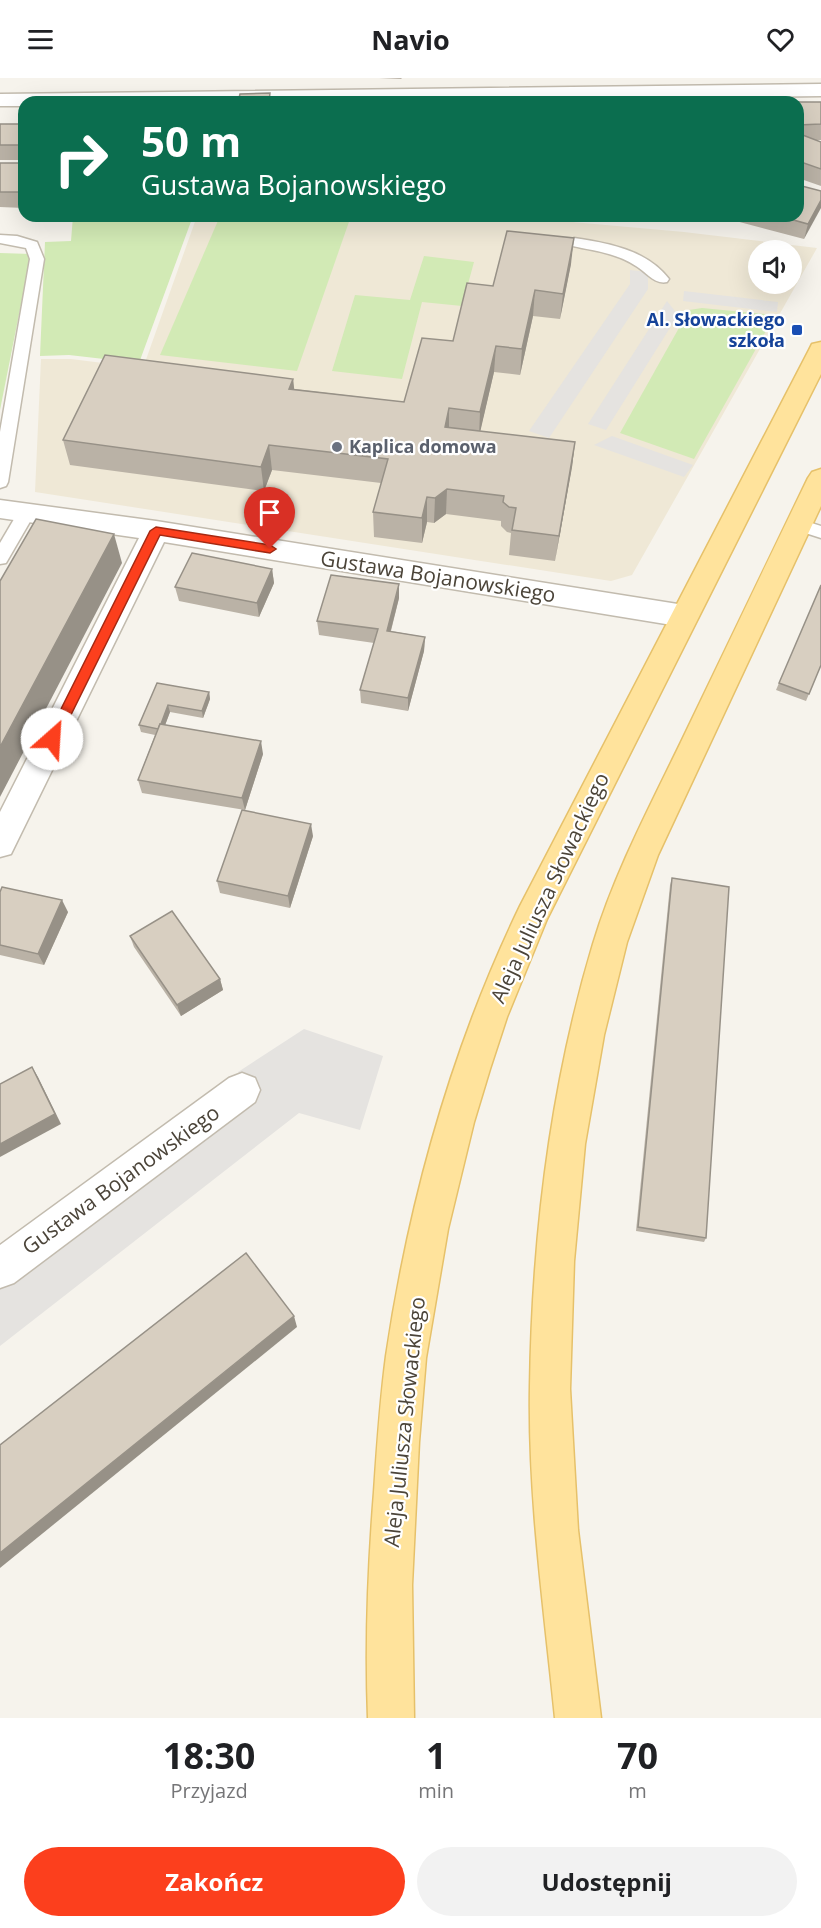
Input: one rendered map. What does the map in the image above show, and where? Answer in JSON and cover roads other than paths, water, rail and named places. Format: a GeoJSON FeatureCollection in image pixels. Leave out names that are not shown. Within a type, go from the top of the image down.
{"type":"FeatureCollection","features":[{"type":"Feature","properties":{"kind":"main road","name":"Aleja Juliusza Słowackiego"},"geometry":{"type":"LineString","coordinates":[[391,1718],[388,1676],[391,1555],[398,1441],[409,1338],[432,1216],[459,1110],[515,952],[821,350]]}},
{"type":"Feature","properties":{"kind":"main road"},"geometry":{"type":"LineString","coordinates":[[578,1718],[557,1530],[550,1389],[555,1261],[567,1144],[586,1035],[610,942],[642,855],[810,528],[821,478]]}},
{"type":"Feature","properties":{"kind":"street"},"geometry":{"type":"LineString","coordinates":[[171,96],[181,78]]}},
{"type":"Feature","properties":{"kind":"street"},"geometry":{"type":"LineString","coordinates":[[263,96],[821,90]]}},
{"type":"Feature","properties":{"kind":"street"},"geometry":{"type":"LineString","coordinates":[[0,100],[18,100]]}},
{"type":"Feature","properties":{"kind":"street","name":"Gustawa Bojanowskiego"},"geometry":{"type":"LineString","coordinates":[[13,511],[156,531],[684,616]]}},
{"type":"Feature","properties":{"kind":"street"},"geometry":{"type":"LineString","coordinates":[[0,844],[156,531]]}},
{"type":"Feature","properties":{"kind":"street","name":"Gustawa Bojanowskiego"},"geometry":{"type":"LineString","coordinates":[[0,1269],[242,1090]]}},
{"type":"Feature","properties":{"kind":"lane"},"geometry":{"type":"LineString","coordinates":[[0,239],[17,240],[32,245],[37,260],[0,482]]}},
{"type":"Feature","properties":{"kind":"lane"},"geometry":{"type":"LineString","coordinates":[[574,242],[615,248],[644,262],[662,279]]}},
{"type":"Feature","properties":{"kind":"lane"},"geometry":{"type":"LineString","coordinates":[[0,558],[13,511]]}},
{"type":"Feature","properties":{"kind":"place","name":"Al. Słowackiego szkoła"},"geometry":{"type":"Point","coordinates":[797,330]}},
{"type":"Feature","properties":{"kind":"place","name":"Kaplica domowa"},"geometry":{"type":"Point","coordinates":[337,447]}}]}
